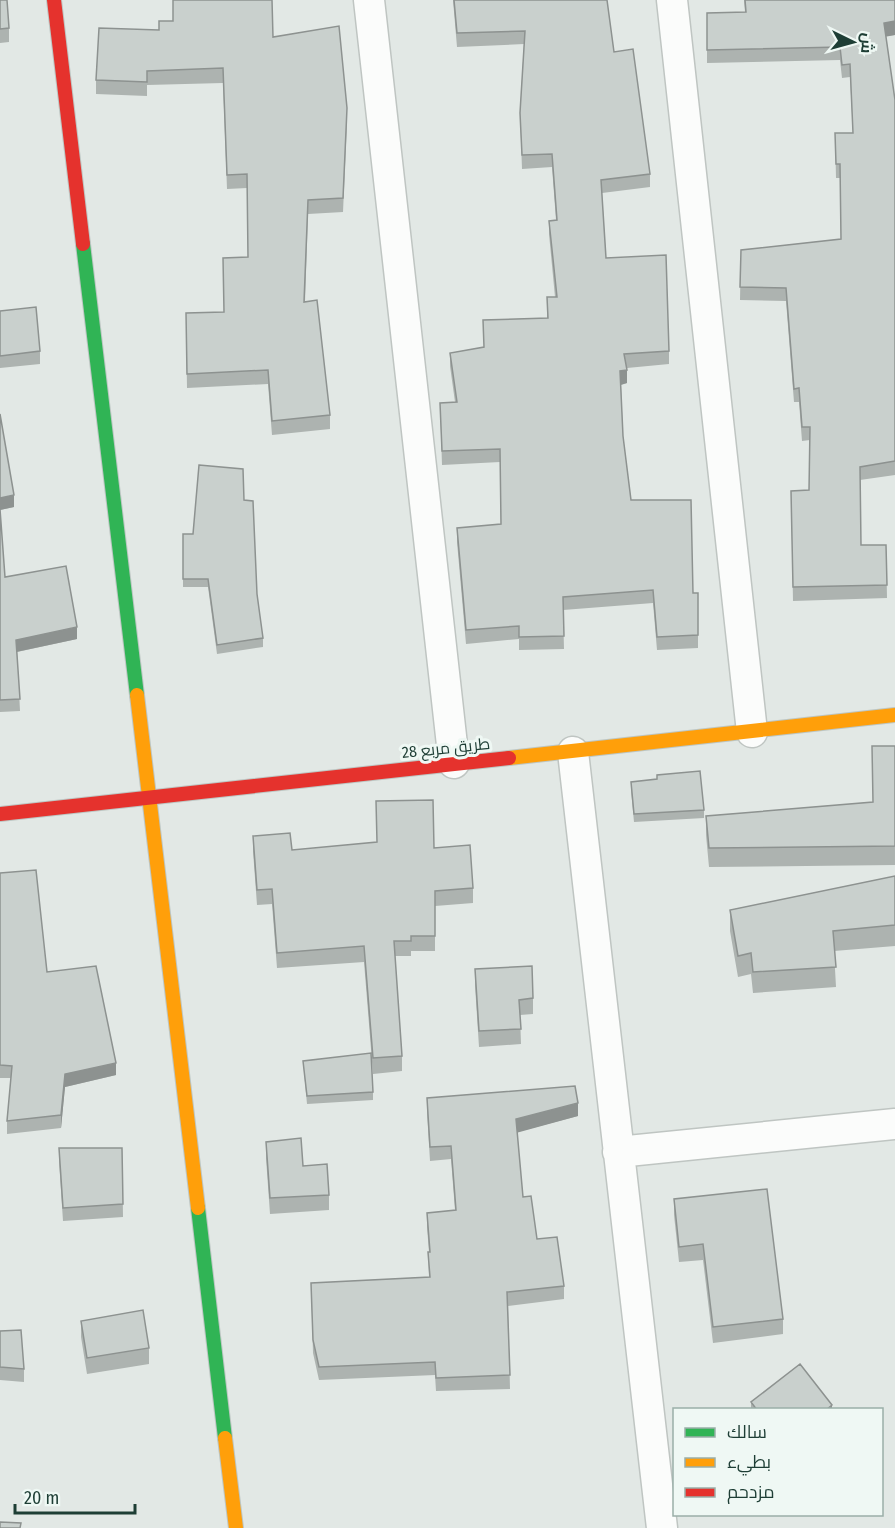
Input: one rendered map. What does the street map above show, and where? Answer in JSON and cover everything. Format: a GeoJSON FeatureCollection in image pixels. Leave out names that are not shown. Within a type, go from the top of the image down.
{"type":"FeatureCollection","features":[{"type":"Feature","properties":{"kind":"street"},"geometry":{"type":"LineString","coordinates":[[54,0],[236,1528]]}},
{"type":"Feature","properties":{"kind":"street"},"geometry":{"type":"LineString","coordinates":[[369,0],[454,764]]}},
{"type":"Feature","properties":{"kind":"street"},"geometry":{"type":"LineString","coordinates":[[672,0],[752,732]]}},
{"type":"Feature","properties":{"kind":"street","name":"طريق مربع 28"},"geometry":{"type":"LineString","coordinates":[[0,814],[895,715]]}},
{"type":"Feature","properties":{"kind":"street"},"geometry":{"type":"LineString","coordinates":[[573,752],[662,1528]]}},
{"type":"Feature","properties":{"kind":"street"},"geometry":{"type":"LineString","coordinates":[[618,1152],[895,1124]]}},
{"type":"Feature","properties":{"kind":"building"},"geometry":{"type":"Polygon","coordinates":[[[0,0],[7,0],[9,28],[0,29],[0,0]]]}},
{"type":"Feature","properties":{"kind":"building"},"geometry":{"type":"Polygon","coordinates":[[[173,0],[272,0],[273,37],[339,26],[347,108],[343,198],[308,200],[304,302],[317,300],[330,415],[272,421],[268,370],[187,374],[186,313],[224,312],[223,258],[248,257],[247,174],[227,175],[223,68],[147,71],[147,82],[96,80],[99,28],[159,30],[159,21],[173,21],[173,0]]]}},
{"type":"Feature","properties":{"kind":"building"},"geometry":{"type":"Polygon","coordinates":[[[454,0],[607,0],[614,52],[633,49],[650,174],[601,180],[606,258],[666,255],[669,351],[624,354],[627,370],[620,371],[623,436],[631,500],[691,500],[693,593],[698,593],[698,635],[657,637],[653,590],[563,597],[564,636],[519,637],[519,626],[466,630],[457,528],[501,524],[500,449],[442,451],[440,403],[457,402],[450,353],[484,347],[483,320],[548,318],[547,297],[557,297],[549,221],[557,220],[552,154],[522,155],[520,113],[525,31],[457,33],[454,0]]]}},
{"type":"Feature","properties":{"kind":"building"},"geometry":{"type":"Polygon","coordinates":[[[745,0],[895,0],[895,21],[884,23],[895,100],[895,461],[860,467],[861,545],[886,545],[887,585],[793,587],[791,491],[809,490],[810,427],[802,427],[799,388],[794,389],[786,288],[740,287],[741,250],[841,239],[840,164],[836,164],[835,133],[853,133],[850,64],[842,65],[840,47],[707,50],[707,13],[746,12],[745,0]]]}},
{"type":"Feature","properties":{"kind":"building"},"geometry":{"type":"Polygon","coordinates":[[[36,307],[40,351],[0,356],[0,311],[36,307]]]}},
{"type":"Feature","properties":{"kind":"building"},"geometry":{"type":"Polygon","coordinates":[[[0,414],[14,495],[0,498],[0,414]]]}},
{"type":"Feature","properties":{"kind":"building"},"geometry":{"type":"Polygon","coordinates":[[[199,465],[243,469],[244,500],[253,501],[257,594],[263,638],[217,645],[208,579],[183,579],[183,534],[193,534],[199,465]]]}},
{"type":"Feature","properties":{"kind":"building"},"geometry":{"type":"Polygon","coordinates":[[[0,509],[5,577],[66,566],[77,627],[16,640],[20,699],[0,700],[0,509]]]}},
{"type":"Feature","properties":{"kind":"building"},"geometry":{"type":"Polygon","coordinates":[[[872,746],[895,746],[895,846],[709,848],[706,816],[873,802],[872,746]]]}},
{"type":"Feature","properties":{"kind":"building"},"geometry":{"type":"Polygon","coordinates":[[[700,771],[704,810],[634,814],[631,782],[657,779],[657,775],[700,771]]]}},
{"type":"Feature","properties":{"kind":"building"},"geometry":{"type":"Polygon","coordinates":[[[433,800],[434,848],[470,845],[473,888],[435,891],[435,936],[411,936],[411,941],[394,941],[402,1056],[373,1058],[364,946],[277,953],[272,889],[257,890],[253,836],[290,833],[292,850],[377,842],[376,801],[433,800]]]}},
{"type":"Feature","properties":{"kind":"building"},"geometry":{"type":"Polygon","coordinates":[[[36,870],[47,972],[96,966],[116,1063],[65,1074],[61,1115],[7,1121],[12,1066],[0,1065],[0,873],[36,870]]]}},
{"type":"Feature","properties":{"kind":"building"},"geometry":{"type":"Polygon","coordinates":[[[895,876],[895,925],[833,931],[836,967],[753,972],[751,953],[738,956],[730,910],[895,876]]]}},
{"type":"Feature","properties":{"kind":"building"},"geometry":{"type":"Polygon","coordinates":[[[532,966],[533,998],[519,1000],[521,1029],[479,1031],[475,969],[532,966]]]}},
{"type":"Feature","properties":{"kind":"building"},"geometry":{"type":"Polygon","coordinates":[[[371,1053],[373,1092],[307,1096],[303,1061],[371,1053]]]}},
{"type":"Feature","properties":{"kind":"building"},"geometry":{"type":"Polygon","coordinates":[[[575,1086],[578,1103],[516,1119],[523,1197],[531,1196],[537,1239],[557,1237],[564,1286],[507,1292],[510,1375],[436,1378],[435,1362],[319,1367],[313,1340],[311,1283],[430,1277],[427,1213],[456,1210],[451,1146],[430,1147],[427,1098],[575,1086]]]}},
{"type":"Feature","properties":{"kind":"building"},"geometry":{"type":"Polygon","coordinates":[[[301,1138],[303,1166],[327,1164],[329,1195],[270,1198],[266,1142],[301,1138]]]}},
{"type":"Feature","properties":{"kind":"building"},"geometry":{"type":"Polygon","coordinates":[[[59,1148],[122,1148],[123,1204],[63,1208],[59,1148]]]}},
{"type":"Feature","properties":{"kind":"building"},"geometry":{"type":"Polygon","coordinates":[[[767,1189],[783,1319],[713,1327],[703,1244],[679,1247],[674,1199],[767,1189]]]}},
{"type":"Feature","properties":{"kind":"building"},"geometry":{"type":"Polygon","coordinates":[[[143,1310],[149,1348],[87,1358],[81,1321],[143,1310]]]}},
{"type":"Feature","properties":{"kind":"building"},"geometry":{"type":"Polygon","coordinates":[[[21,1330],[24,1369],[0,1367],[0,1331],[21,1330]]]}},
{"type":"Feature","properties":{"kind":"building"},"geometry":{"type":"Polygon","coordinates":[[[800,1364],[832,1405],[828,1408],[756,1408],[751,1402],[800,1364]]]}},
{"type":"Feature","properties":{"kind":"building"},"geometry":{"type":"Polygon","coordinates":[[[0,1522],[21,1523],[20,1528],[0,1528],[0,1522]]]}},
{"type":"Feature","properties":{"kind":"traffic: fast"},"geometry":{"type":"LineString","coordinates":[[83,244],[137,695]]}},
{"type":"Feature","properties":{"kind":"traffic: fast"},"geometry":{"type":"LineString","coordinates":[[198,1208],[225,1438]]}},
{"type":"Feature","properties":{"kind":"traffic: slow"},"geometry":{"type":"LineString","coordinates":[[137,695],[198,1208]]}},
{"type":"Feature","properties":{"kind":"traffic: slow"},"geometry":{"type":"LineString","coordinates":[[509,758],[895,715]]}},
{"type":"Feature","properties":{"kind":"traffic: slow"},"geometry":{"type":"LineString","coordinates":[[225,1438],[236,1528]]}},
{"type":"Feature","properties":{"kind":"traffic: jam"},"geometry":{"type":"LineString","coordinates":[[54,0],[83,244]]}},
{"type":"Feature","properties":{"kind":"traffic: jam"},"geometry":{"type":"LineString","coordinates":[[0,814],[509,758]]}}]}
